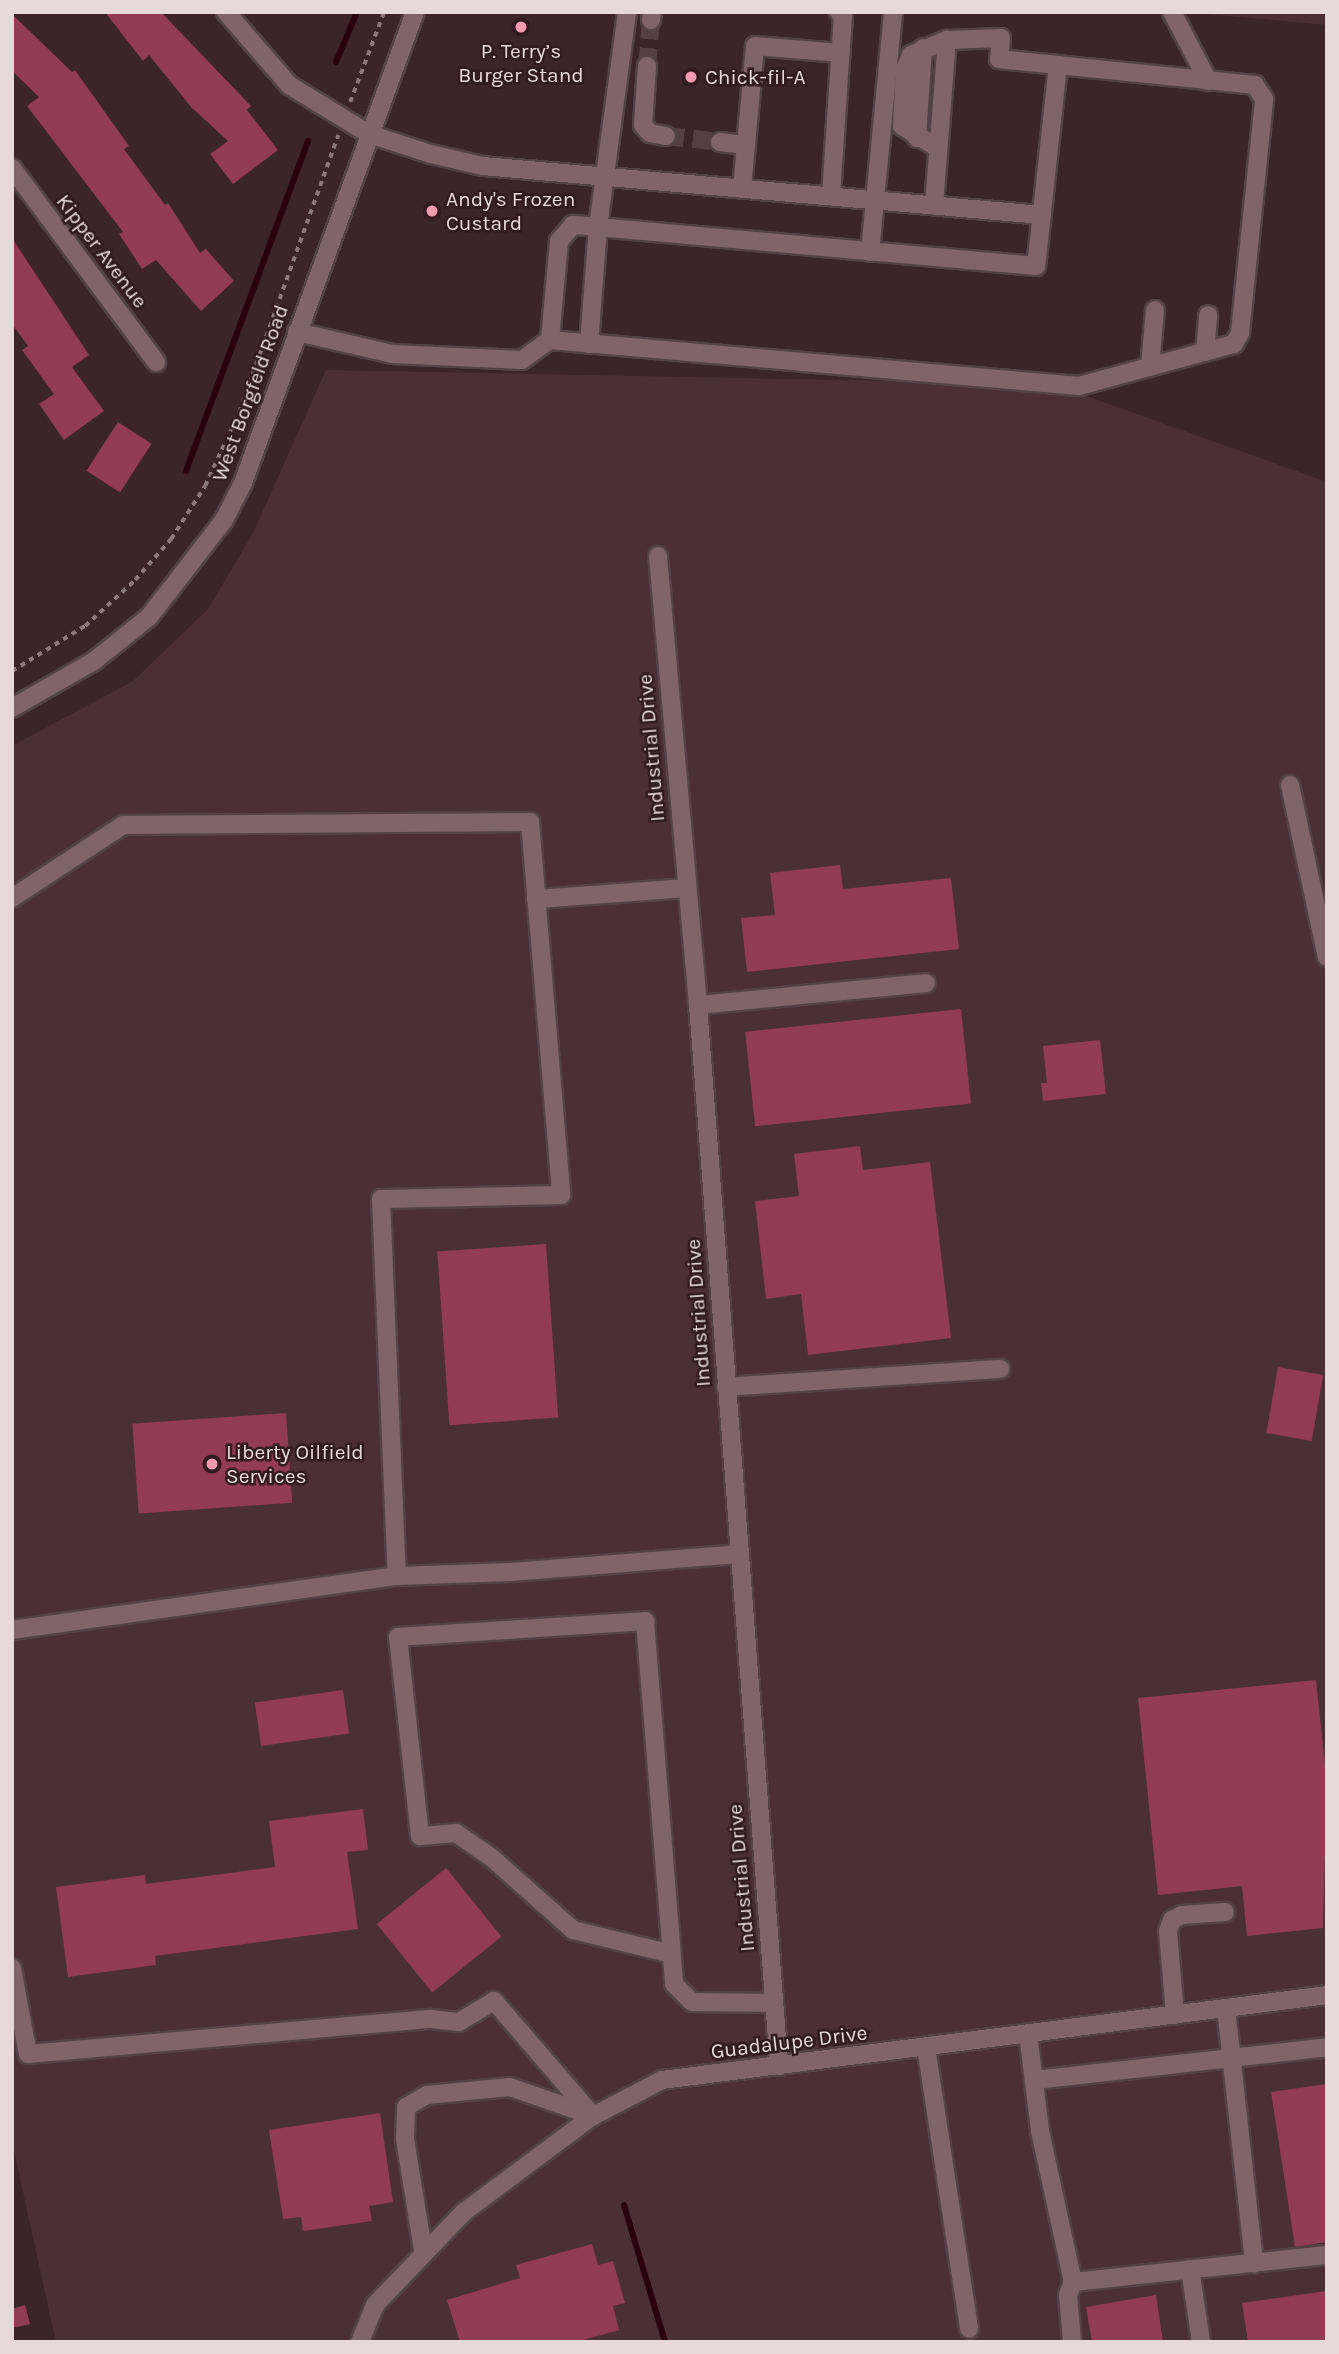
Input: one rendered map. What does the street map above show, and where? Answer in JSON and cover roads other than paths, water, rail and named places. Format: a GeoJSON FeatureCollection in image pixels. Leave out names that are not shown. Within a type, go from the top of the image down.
{"type":"FeatureCollection","features":[{"type":"Feature","properties":{"kind":"street"},"geometry":{"type":"LineString","coordinates":[[226,12],[289,85],[369,134],[483,166],[1042,215]]}},
{"type":"Feature","properties":{"kind":"street","name":"West Borgfeld Road"},"geometry":{"type":"LineString","coordinates":[[12,708],[94,661],[140,624],[198,558],[243,483],[415,12]]}},
{"type":"Feature","properties":{"kind":"street"},"geometry":{"type":"LineString","coordinates":[[590,344],[598,227],[607,178],[627,12]]}},
{"type":"Feature","properties":{"kind":"street"},"geometry":{"type":"LineString","coordinates":[[831,196],[843,16],[839,12]]}},
{"type":"Feature","properties":{"kind":"street"},"geometry":{"type":"LineString","coordinates":[[870,251],[893,12]]}},
{"type":"Feature","properties":{"kind":"street"},"geometry":{"type":"LineString","coordinates":[[1172,12],[1208,80]]}},
{"type":"Feature","properties":{"kind":"street"},"geometry":{"type":"LineString","coordinates":[[297,332],[392,354],[522,360],[550,340],[1079,386],[1234,344],[1240,333],[1264,99],[1255,85],[999,59],[1001,38],[947,40],[911,55],[905,69],[902,126],[917,138],[938,148]]}},
{"type":"Feature","properties":{"kind":"street"},"geometry":{"type":"LineString","coordinates":[[933,205],[947,40]]}},
{"type":"Feature","properties":{"kind":"street"},"geometry":{"type":"LineString","coordinates":[[742,188],[755,46],[841,53]]}},
{"type":"Feature","properties":{"kind":"street"},"geometry":{"type":"LineString","coordinates":[[550,340],[559,241],[573,225],[1036,266],[1058,65]]}},
{"type":"Feature","properties":{"kind":"street"},"geometry":{"type":"LineString","coordinates":[[648,66],[643,125],[650,133],[666,136]]}},
{"type":"Feature","properties":{"kind":"street"},"geometry":{"type":"LineString","coordinates":[[720,142],[746,145]]}},
{"type":"Feature","properties":{"kind":"street","name":"Kipper Avenue"},"geometry":{"type":"LineString","coordinates":[[12,168],[156,362]]}},
{"type":"Feature","properties":{"kind":"street"},"geometry":{"type":"LineString","coordinates":[[1150,367],[1155,310]]}},
{"type":"Feature","properties":{"kind":"street"},"geometry":{"type":"LineString","coordinates":[[1205,352],[1208,315]]}},
{"type":"Feature","properties":{"kind":"street","name":"Industrial Drive"},"geometry":{"type":"LineString","coordinates":[[658,556],[685,888],[698,1005],[779,2066]]}},
{"type":"Feature","properties":{"kind":"street"},"geometry":{"type":"LineString","coordinates":[[1290,785],[1327,957]]}},
{"type":"Feature","properties":{"kind":"street"},"geometry":{"type":"LineString","coordinates":[[12,898],[123,825],[530,822],[561,1195],[381,1199],[397,1576]]}},
{"type":"Feature","properties":{"kind":"street"},"geometry":{"type":"LineString","coordinates":[[536,899],[685,888]]}},
{"type":"Feature","properties":{"kind":"street"},"geometry":{"type":"LineString","coordinates":[[698,1005],[926,983]]}},
{"type":"Feature","properties":{"kind":"street"},"geometry":{"type":"LineString","coordinates":[[726,1387],[1000,1369]]}},
{"type":"Feature","properties":{"kind":"street"},"geometry":{"type":"LineString","coordinates":[[12,1630],[397,1576],[511,1572],[738,1554]]}},
{"type":"Feature","properties":{"kind":"street"},"geometry":{"type":"LineString","coordinates":[[668,1953],[573,1930],[456,1833],[420,1836],[398,1637],[645,1621],[668,1953],[674,1984],[692,2002],[774,2003]]}},
{"type":"Feature","properties":{"kind":"street"},"geometry":{"type":"LineString","coordinates":[[1175,2015],[1168,1931],[1172,1920],[1182,1915],[1225,1912]]}},
{"type":"Feature","properties":{"kind":"street"},"geometry":{"type":"LineString","coordinates":[[12,1968],[28,2054],[430,2019],[459,2022],[494,2001],[593,2116]]}},
{"type":"Feature","properties":{"kind":"street","name":"Guadalupe Drive"},"geometry":{"type":"LineString","coordinates":[[360,2342],[375,2305],[423,2250],[464,2212],[593,2116],[662,2080],[1327,1995]]}},
{"type":"Feature","properties":{"kind":"street"},"geometry":{"type":"LineString","coordinates":[[1226,2008],[1254,2263]]}},
{"type":"Feature","properties":{"kind":"street"},"geometry":{"type":"LineString","coordinates":[[1028,2034],[1040,2130],[1073,2282],[1068,2295],[1072,2342]]}},
{"type":"Feature","properties":{"kind":"street"},"geometry":{"type":"LineString","coordinates":[[926,2047],[970,2329]]}},
{"type":"Feature","properties":{"kind":"street"},"geometry":{"type":"LineString","coordinates":[[1035,2080],[1327,2047]]}},
{"type":"Feature","properties":{"kind":"street"},"geometry":{"type":"LineString","coordinates":[[423,2250],[405,2139],[406,2107],[427,2095],[510,2087],[593,2116]]}},
{"type":"Feature","properties":{"kind":"street"},"geometry":{"type":"LineString","coordinates":[[1073,2282],[1327,2255]]}},
{"type":"Feature","properties":{"kind":"street"},"geometry":{"type":"LineString","coordinates":[[1190,2269],[1201,2342]]}},
{"type":"Feature","properties":{"kind":"waterway"},"geometry":{"type":"LineString","coordinates":[[336,62],[357,12]]}},
{"type":"Feature","properties":{"kind":"waterway"},"geometry":{"type":"LineString","coordinates":[[186,471],[308,141]]}},
{"type":"Feature","properties":{"kind":"waterway"},"geometry":{"type":"LineString","coordinates":[[624,2205],[665,2342]]}},
{"type":"Feature","properties":{"kind":"tunnel"},"geometry":{"type":"LineString","coordinates":[[647,66],[651,20]]}},
{"type":"Feature","properties":{"kind":"tunnel"},"geometry":{"type":"LineString","coordinates":[[666,136],[720,142]]}},
{"type":"Feature","properties":{"kind":"place","name":"P. Terry’s Burger Stand"},"geometry":{"type":"Point","coordinates":[521,27]}},
{"type":"Feature","properties":{"kind":"place","name":"Chick-fil-A"},"geometry":{"type":"Point","coordinates":[691,77]}},
{"type":"Feature","properties":{"kind":"place","name":"Andy's Frozen Custard"},"geometry":{"type":"Point","coordinates":[432,211]}},
{"type":"Feature","properties":{"kind":"place","name":"Liberty Oilfield Services"},"geometry":{"type":"Point","coordinates":[212,1464]}}]}
